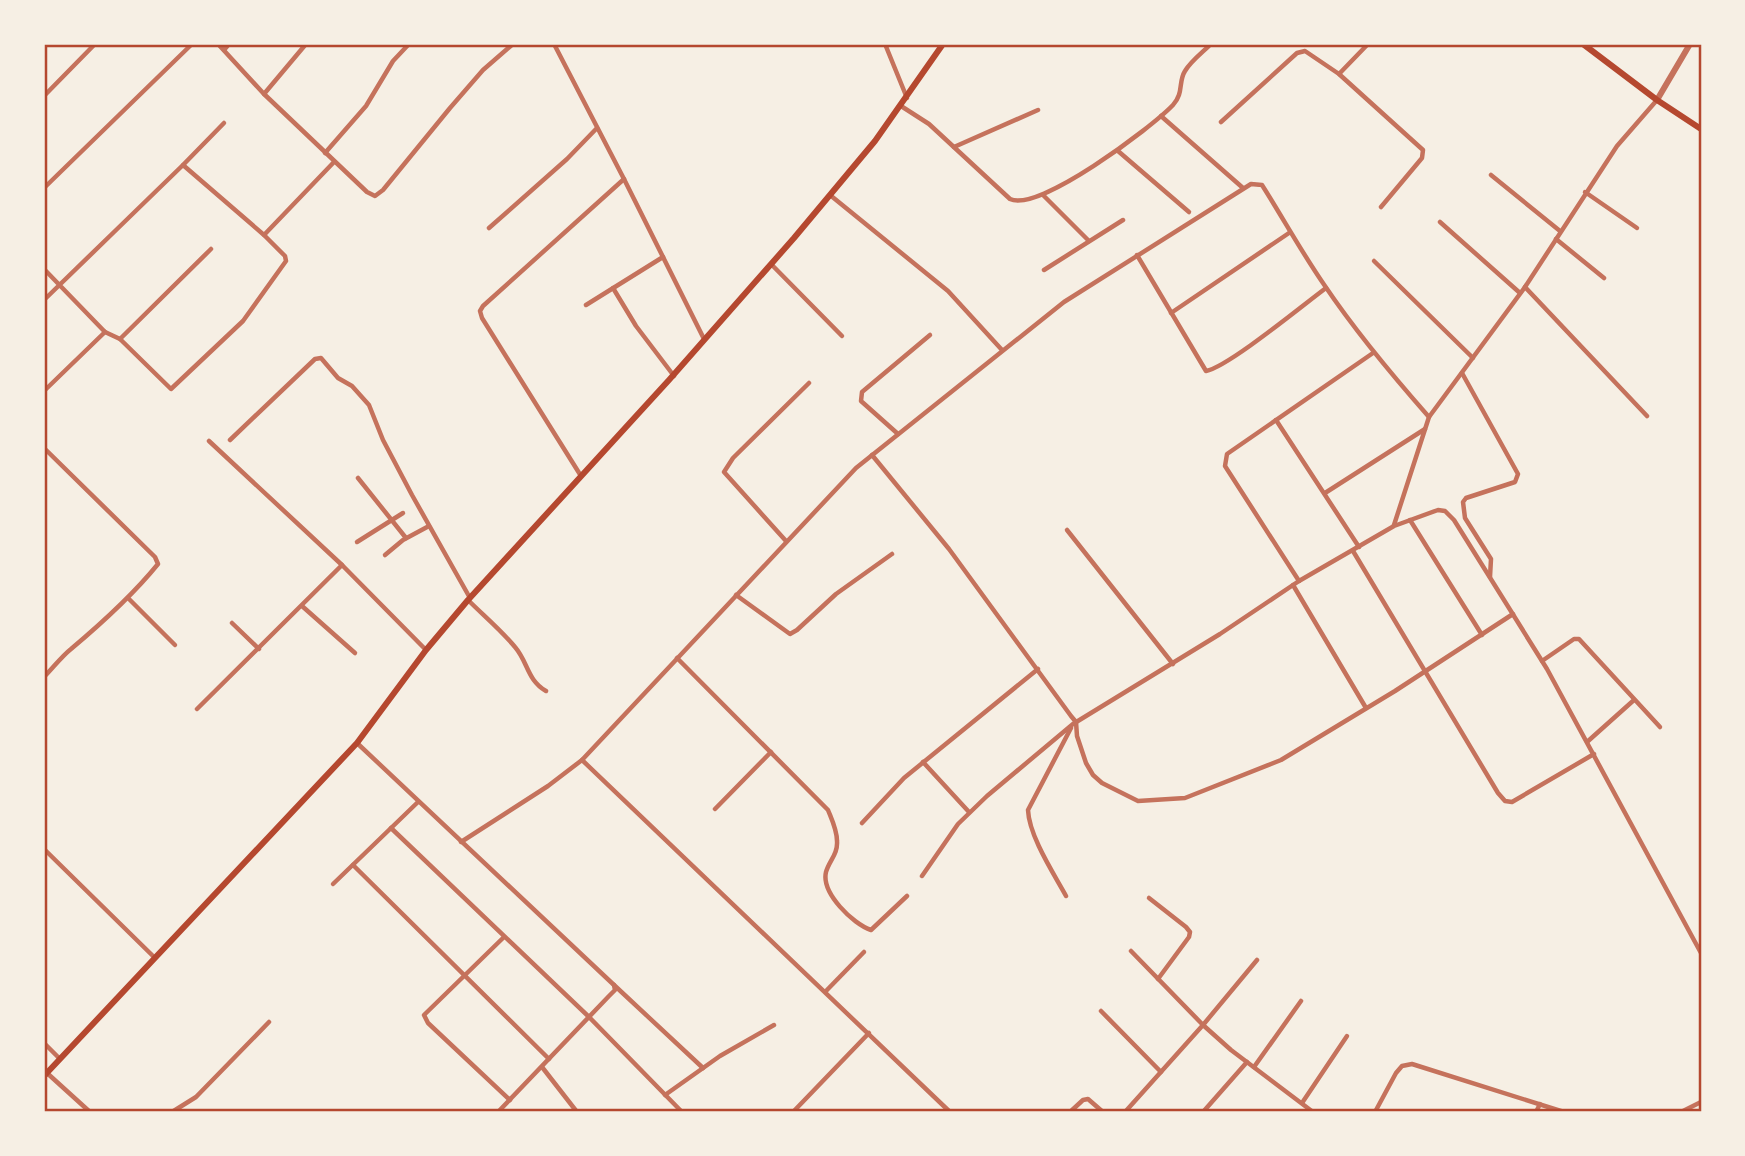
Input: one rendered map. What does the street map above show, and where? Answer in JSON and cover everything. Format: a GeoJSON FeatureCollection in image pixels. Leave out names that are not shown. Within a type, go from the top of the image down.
{"type":"FeatureCollection","features":[{"type":"Feature","properties":{"kind":"main road"},"geometry":{"type":"LineString","coordinates":[[45,1074],[356,743],[426,650],[469,599],[674,376],[830,195],[907,98],[943,44]]}},
{"type":"Feature","properties":{"kind":"main road"},"geometry":{"type":"LineString","coordinates":[[1583,44],[1657,100],[1701,129]]}},
{"type":"Feature","properties":{"kind":"street"},"geometry":{"type":"LineString","coordinates":[[44,96],[95,44]]}},
{"type":"Feature","properties":{"kind":"street"},"geometry":{"type":"LineString","coordinates":[[44,188],[192,44]]}},
{"type":"Feature","properties":{"kind":"street"},"geometry":{"type":"LineString","coordinates":[[218,44],[264,94],[334,162],[375,196],[383,190],[483,70],[513,44]]}},
{"type":"Feature","properties":{"kind":"street"},"geometry":{"type":"LineString","coordinates":[[223,50],[229,44]]}},
{"type":"Feature","properties":{"kind":"street"},"geometry":{"type":"LineString","coordinates":[[264,94],[306,44]]}},
{"type":"Feature","properties":{"kind":"street"},"geometry":{"type":"LineString","coordinates":[[554,44],[705,341]]}},
{"type":"Feature","properties":{"kind":"street"},"geometry":{"type":"LineString","coordinates":[[885,44],[907,98]]}},
{"type":"Feature","properties":{"kind":"street"},"geometry":{"type":"LineString","coordinates":[[901,106],[929,124],[1013,201],[1027,201],[1043,195],[1118,150],[1161,116],[1181,93],[1184,72],[1211,44]]}},
{"type":"Feature","properties":{"kind":"street"},"geometry":{"type":"LineString","coordinates":[[1339,74],[1368,44]]}},
{"type":"Feature","properties":{"kind":"street"},"geometry":{"type":"LineString","coordinates":[[1394,526],[1429,417],[1525,287],[1617,146],[1657,100],[1690,44]]}},
{"type":"Feature","properties":{"kind":"street"},"geometry":{"type":"LineString","coordinates":[[325,153],[366,106],[387,69],[406,45]]}},
{"type":"Feature","properties":{"kind":"street"},"geometry":{"type":"LineString","coordinates":[[1221,122],[1301,51],[1311,54],[1339,74],[1423,150],[1422,159],[1381,207]]}},
{"type":"Feature","properties":{"kind":"street"},"geometry":{"type":"LineString","coordinates":[[954,147],[1038,110]]}},
{"type":"Feature","properties":{"kind":"street"},"geometry":{"type":"LineString","coordinates":[[1161,116],[1243,188]]}},
{"type":"Feature","properties":{"kind":"street"},"geometry":{"type":"LineString","coordinates":[[44,300],[224,123]]}},
{"type":"Feature","properties":{"kind":"street"},"geometry":{"type":"LineString","coordinates":[[489,228],[567,159],[597,128]]}},
{"type":"Feature","properties":{"kind":"street"},"geometry":{"type":"LineString","coordinates":[[1118,150],[1189,212]]}},
{"type":"Feature","properties":{"kind":"street"},"geometry":{"type":"LineString","coordinates":[[264,235],[334,162]]}},
{"type":"Feature","properties":{"kind":"street"},"geometry":{"type":"LineString","coordinates":[[44,269],[105,332],[120,339],[168,387],[171,389],[179,384],[243,321],[286,261],[285,256],[264,235],[183,165]]}},
{"type":"Feature","properties":{"kind":"street"},"geometry":{"type":"LineString","coordinates":[[1491,175],[1560,231]]}},
{"type":"Feature","properties":{"kind":"street"},"geometry":{"type":"LineString","coordinates":[[581,476],[480,311],[624,178]]}},
{"type":"Feature","properties":{"kind":"street"},"geometry":{"type":"LineString","coordinates":[[461,842],[548,786],[582,760],[856,468],[1064,302],[1243,188],[1255,183],[1262,185],[1289,233],[1326,288],[1373,352],[1429,417]]}},
{"type":"Feature","properties":{"kind":"street"},"geometry":{"type":"LineString","coordinates":[[1585,192],[1637,228]]}},
{"type":"Feature","properties":{"kind":"street"},"geometry":{"type":"LineString","coordinates":[[830,195],[948,291],[1002,350]]}},
{"type":"Feature","properties":{"kind":"street"},"geometry":{"type":"LineString","coordinates":[[1043,195],[1089,241]]}},
{"type":"Feature","properties":{"kind":"street"},"geometry":{"type":"LineString","coordinates":[[1044,270],[1124,220]]}},
{"type":"Feature","properties":{"kind":"street"},"geometry":{"type":"LineString","coordinates":[[1440,222],[1520,293]]}},
{"type":"Feature","properties":{"kind":"street"},"geometry":{"type":"LineString","coordinates":[[1171,313],[1289,233]]}},
{"type":"Feature","properties":{"kind":"street"},"geometry":{"type":"LineString","coordinates":[[1556,239],[1604,278]]}},
{"type":"Feature","properties":{"kind":"street"},"geometry":{"type":"LineString","coordinates":[[120,339],[211,249]]}},
{"type":"Feature","properties":{"kind":"street"},"geometry":{"type":"LineString","coordinates":[[1138,255],[1206,371],[1233,356],[1326,288]]}},
{"type":"Feature","properties":{"kind":"street"},"geometry":{"type":"LineString","coordinates":[[586,305],[663,257]]}},
{"type":"Feature","properties":{"kind":"street"},"geometry":{"type":"LineString","coordinates":[[1374,261],[1473,358]]}},
{"type":"Feature","properties":{"kind":"street"},"geometry":{"type":"LineString","coordinates":[[771,264],[842,336]]}},
{"type":"Feature","properties":{"kind":"street"},"geometry":{"type":"LineString","coordinates":[[1525,287],[1647,416]]}},
{"type":"Feature","properties":{"kind":"street"},"geometry":{"type":"LineString","coordinates":[[613,288],[636,326],[674,376]]}},
{"type":"Feature","properties":{"kind":"street"},"geometry":{"type":"LineString","coordinates":[[44,391],[105,332]]}},
{"type":"Feature","properties":{"kind":"street"},"geometry":{"type":"LineString","coordinates":[[898,434],[864,405],[862,392],[930,335]]}},
{"type":"Feature","properties":{"kind":"street"},"geometry":{"type":"LineString","coordinates":[[1299,581],[1225,466],[1227,454],[1373,352]]}},
{"type":"Feature","properties":{"kind":"street"},"geometry":{"type":"LineString","coordinates":[[230,440],[315,359],[321,358],[338,378],[352,386],[369,405],[383,440],[469,599],[513,644],[521,654],[528,674],[546,691]]}},
{"type":"Feature","properties":{"kind":"street"},"geometry":{"type":"LineString","coordinates":[[1462,373],[1518,474],[1515,482],[1466,498],[1463,502],[1465,518],[1492,559],[1490,578]]}},
{"type":"Feature","properties":{"kind":"street"},"geometry":{"type":"LineString","coordinates":[[786,541],[724,472],[733,458],[809,383]]}},
{"type":"Feature","properties":{"kind":"street"},"geometry":{"type":"LineString","coordinates":[[1276,420],[1359,547]]}},
{"type":"Feature","properties":{"kind":"street"},"geometry":{"type":"LineString","coordinates":[[1325,493],[1425,429]]}},
{"type":"Feature","properties":{"kind":"street"},"geometry":{"type":"LineString","coordinates":[[209,441],[342,565],[426,650]]}},
{"type":"Feature","properties":{"kind":"street"},"geometry":{"type":"LineString","coordinates":[[44,450],[155,558],[158,564],[128,598],[83,641],[70,649],[44,677]]}},
{"type":"Feature","properties":{"kind":"street"},"geometry":{"type":"LineString","coordinates":[[872,455],[949,549],[1038,669],[1074,723],[1086,763],[1093,775],[1132,800],[1185,798],[1281,761],[1513,614]]}},
{"type":"Feature","properties":{"kind":"street"},"geometry":{"type":"LineString","coordinates":[[358,478],[406,538]]}},
{"type":"Feature","properties":{"kind":"street"},"geometry":{"type":"LineString","coordinates":[[922,876],[945,841],[970,813],[1074,723],[1173,664],[1299,581],[1394,526],[1438,510],[1445,511],[1454,520],[1542,661],[1701,953]]}},
{"type":"Feature","properties":{"kind":"street"},"geometry":{"type":"LineString","coordinates":[[357,542],[403,513]]}},
{"type":"Feature","properties":{"kind":"street"},"geometry":{"type":"LineString","coordinates":[[1410,520],[1482,635]]}},
{"type":"Feature","properties":{"kind":"street"},"geometry":{"type":"LineString","coordinates":[[385,555],[406,538],[429,526]]}},
{"type":"Feature","properties":{"kind":"street"},"geometry":{"type":"LineString","coordinates":[[1067,530],[1173,664]]}},
{"type":"Feature","properties":{"kind":"street"},"geometry":{"type":"LineString","coordinates":[[1353,551],[1424,672],[1505,801],[1512,802],[1594,754]]}},
{"type":"Feature","properties":{"kind":"street"},"geometry":{"type":"LineString","coordinates":[[736,595],[790,634],[836,594],[892,554]]}},
{"type":"Feature","properties":{"kind":"street"},"geometry":{"type":"LineString","coordinates":[[197,709],[342,565]]}},
{"type":"Feature","properties":{"kind":"street"},"geometry":{"type":"LineString","coordinates":[[1293,585],[1366,708]]}},
{"type":"Feature","properties":{"kind":"street"},"geometry":{"type":"LineString","coordinates":[[128,598],[175,645]]}},
{"type":"Feature","properties":{"kind":"street"},"geometry":{"type":"LineString","coordinates":[[302,606],[355,653]]}},
{"type":"Feature","properties":{"kind":"street"},"geometry":{"type":"LineString","coordinates":[[232,624],[259,650]]}},
{"type":"Feature","properties":{"kind":"street"},"geometry":{"type":"LineString","coordinates":[[1542,661],[1574,639],[1579,639],[1660,727]]}},
{"type":"Feature","properties":{"kind":"street"},"geometry":{"type":"LineString","coordinates":[[677,658],[828,810],[838,838],[837,849],[826,873],[827,884],[836,904],[858,924],[871,930],[907,896]]}},
{"type":"Feature","properties":{"kind":"street"},"geometry":{"type":"LineString","coordinates":[[862,823],[904,778],[1038,669]]}},
{"type":"Feature","properties":{"kind":"street"},"geometry":{"type":"LineString","coordinates":[[1587,742],[1634,699]]}},
{"type":"Feature","properties":{"kind":"street"},"geometry":{"type":"LineString","coordinates":[[1066,896],[1028,820],[1028,810],[1074,723]]}},
{"type":"Feature","properties":{"kind":"street"},"geometry":{"type":"LineString","coordinates":[[356,743],[703,1068]]}},
{"type":"Feature","properties":{"kind":"street"},"geometry":{"type":"LineString","coordinates":[[715,809],[771,752]]}},
{"type":"Feature","properties":{"kind":"street"},"geometry":{"type":"LineString","coordinates":[[582,760],[826,991],[947,1111]]}},
{"type":"Feature","properties":{"kind":"street"},"geometry":{"type":"LineString","coordinates":[[923,762],[970,813]]}},
{"type":"Feature","properties":{"kind":"street"},"geometry":{"type":"LineString","coordinates":[[333,884],[418,802]]}},
{"type":"Feature","properties":{"kind":"street"},"geometry":{"type":"LineString","coordinates":[[391,828],[589,1017],[682,1112]]}},
{"type":"Feature","properties":{"kind":"street"},"geometry":{"type":"LineString","coordinates":[[44,849],[154,957]]}},
{"type":"Feature","properties":{"kind":"street"},"geometry":{"type":"LineString","coordinates":[[353,865],[549,1059]]}},
{"type":"Feature","properties":{"kind":"street"},"geometry":{"type":"LineString","coordinates":[[1149,898],[1190,932],[1158,979]]}},
{"type":"Feature","properties":{"kind":"street"},"geometry":{"type":"LineString","coordinates":[[504,937],[427,1012],[425,1019],[510,1100]]}},
{"type":"Feature","properties":{"kind":"street"},"geometry":{"type":"LineString","coordinates":[[1131,951],[1203,1025],[1313,1112]]}},
{"type":"Feature","properties":{"kind":"street"},"geometry":{"type":"LineString","coordinates":[[826,991],[864,953]]}},
{"type":"Feature","properties":{"kind":"street"},"geometry":{"type":"LineString","coordinates":[[1125,1112],[1257,960]]}},
{"type":"Feature","properties":{"kind":"street"},"geometry":{"type":"LineString","coordinates":[[498,1112],[615,990],[614,985]]}},
{"type":"Feature","properties":{"kind":"street"},"geometry":{"type":"LineString","coordinates":[[1254,1068],[1301,1000]]}},
{"type":"Feature","properties":{"kind":"street"},"geometry":{"type":"LineString","coordinates":[[1101,1011],[1161,1072]]}},
{"type":"Feature","properties":{"kind":"street"},"geometry":{"type":"LineString","coordinates":[[172,1112],[196,1097],[269,1022]]}},
{"type":"Feature","properties":{"kind":"street"},"geometry":{"type":"LineString","coordinates":[[665,1095],[703,1068],[774,1025]]}},
{"type":"Feature","properties":{"kind":"street"},"geometry":{"type":"LineString","coordinates":[[793,1112],[869,1033]]}},
{"type":"Feature","properties":{"kind":"street"},"geometry":{"type":"LineString","coordinates":[[1302,1103],[1348,1036]]}},
{"type":"Feature","properties":{"kind":"street"},"geometry":{"type":"LineString","coordinates":[[44,1043],[60,1058]]}},
{"type":"Feature","properties":{"kind":"street"},"geometry":{"type":"LineString","coordinates":[[1203,1112],[1247,1062]]}},
{"type":"Feature","properties":{"kind":"street"},"geometry":{"type":"LineString","coordinates":[[1375,1112],[1396,1073],[1402,1066],[1412,1064],[1564,1112]]}},
{"type":"Feature","properties":{"kind":"street"},"geometry":{"type":"LineString","coordinates":[[542,1067],[577,1112]]}},
{"type":"Feature","properties":{"kind":"street"},"geometry":{"type":"LineString","coordinates":[[45,1074],[90,1112]]}},
{"type":"Feature","properties":{"kind":"street"},"geometry":{"type":"LineString","coordinates":[[1070,1112],[1088,1098],[1103,1112]]}},
{"type":"Feature","properties":{"kind":"street"},"geometry":{"type":"LineString","coordinates":[[1681,1112],[1701,1101]]}},
{"type":"Feature","properties":{"kind":"street"},"geometry":{"type":"LineString","coordinates":[[1536,1112],[1540,1104]]}}]}
